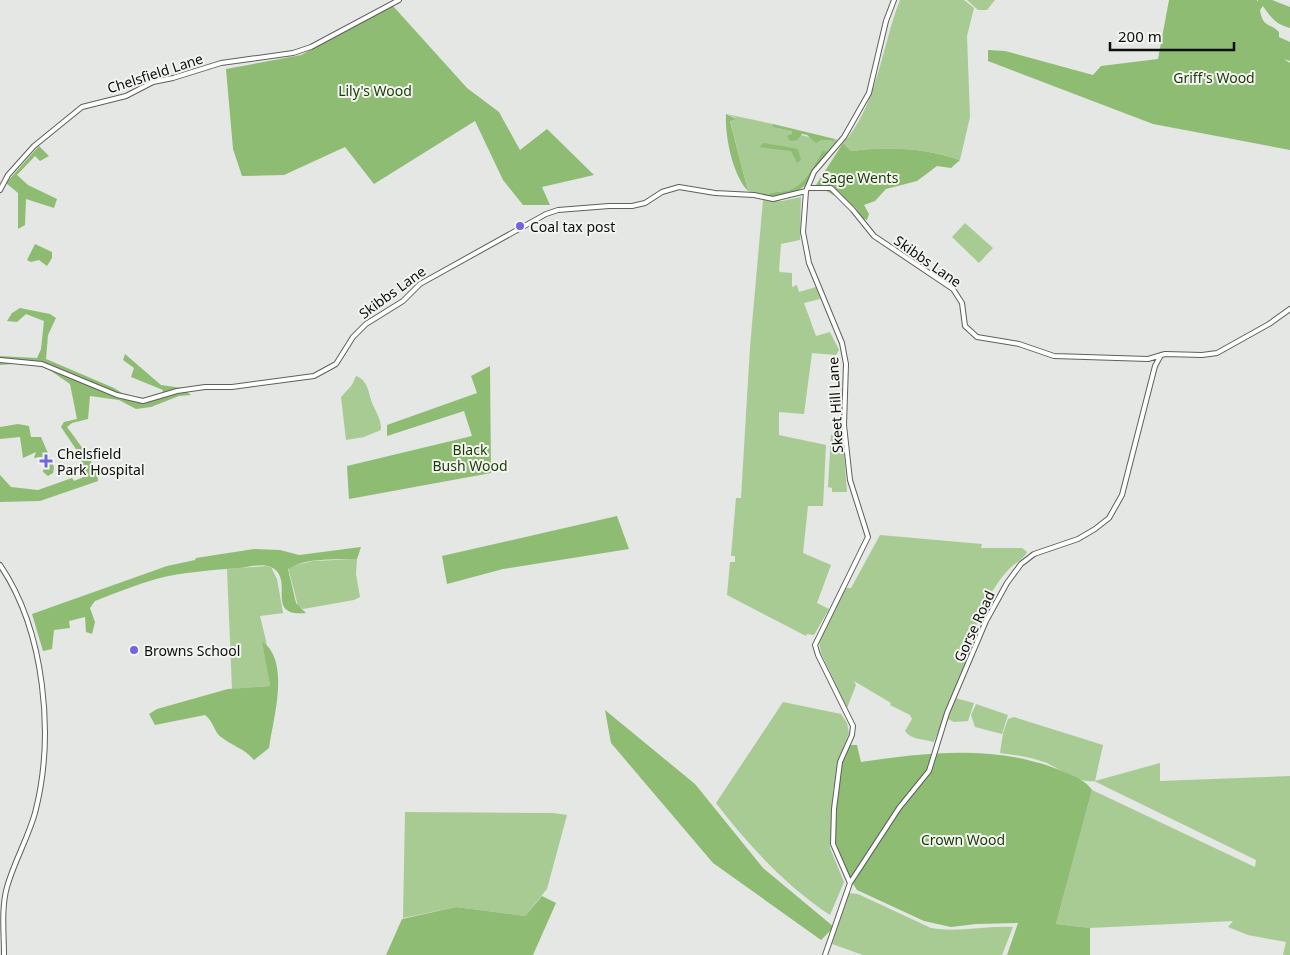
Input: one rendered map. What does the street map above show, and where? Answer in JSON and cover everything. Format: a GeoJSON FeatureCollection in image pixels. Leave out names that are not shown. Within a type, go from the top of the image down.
{"type":"FeatureCollection","features":[{"type":"Feature","properties":{"kind":"street","name":"Chelsfield Lane"},"geometry":{"type":"LineString","coordinates":[[0,190],[8,175],[34,146],[82,107],[126,96],[153,82],[173,78],[221,63],[293,53],[311,47],[399,0]]}},
{"type":"Feature","properties":{"kind":"street","name":"Skeet Hill Lane"},"geometry":{"type":"LineString","coordinates":[[850,883],[833,844],[834,809],[840,762],[852,735],[853,726],[818,656],[816,644],[868,537],[850,480],[844,425],[844,356],[842,343],[814,278],[804,238],[806,190],[814,172],[844,137],[864,102],[872,83],[886,21],[894,0]]}},
{"type":"Feature","properties":{"kind":"street","name":"Skibbs Lane"},"geometry":{"type":"LineString","coordinates":[[0,360],[42,364],[117,395],[143,402],[178,391],[204,387],[232,387],[304,379],[322,373],[336,364],[353,337],[366,324],[403,301],[420,284],[546,214],[558,210],[632,206],[645,203],[662,192],[674,188],[754,195],[773,199],[806,190],[831,188],[874,236],[953,289],[962,303],[965,326],[977,337],[1019,344],[1061,357],[1148,359],[1162,355],[1217,353],[1269,324],[1290,308]]}},
{"type":"Feature","properties":{"kind":"street","name":"Gorse Road"},"geometry":{"type":"LineString","coordinates":[[850,883],[899,808],[929,771],[947,713],[986,621],[1007,583],[1021,564],[1034,554],[1078,539],[1109,518],[1114,510],[1122,495],[1156,364],[1162,355]]}},
{"type":"Feature","properties":{"kind":"street"},"geometry":{"type":"LineString","coordinates":[[1148,359],[1156,364]]}},
{"type":"Feature","properties":{"kind":"street"},"geometry":{"type":"LineString","coordinates":[[0,565],[16,589],[36,645],[44,725],[41,783],[35,813],[7,888],[4,955]]}},
{"type":"Feature","properties":{"kind":"street"},"geometry":{"type":"LineString","coordinates":[[825,955],[850,883]]}},
{"type":"Feature","properties":{"kind":"shaded area"},"geometry":{"type":"Polygon","coordinates":[[[900,0],[964,0],[974,8],[967,36],[970,117],[960,160],[934,153],[906,149],[892,148],[851,151],[843,143],[864,112],[878,75],[900,0]]]}},
{"type":"Feature","properties":{"kind":"shaded area"},"geometry":{"type":"Polygon","coordinates":[[[967,0],[995,0],[987,10],[978,10],[967,0]]]}},
{"type":"Feature","properties":{"kind":"shaded area"},"geometry":{"type":"Polygon","coordinates":[[[726,114],[773,124],[772,127],[793,131],[792,134],[829,141],[838,140],[829,152],[823,152],[800,184],[789,190],[771,193],[766,196],[748,191],[730,120],[736,118],[726,114]]]}},
{"type":"Feature","properties":{"kind":"shaded area"},"geometry":{"type":"Polygon","coordinates":[[[801,197],[800,240],[781,244],[779,270],[780,272],[792,273],[792,287],[797,285],[799,292],[816,287],[820,299],[804,303],[816,336],[830,332],[839,350],[836,355],[812,353],[804,414],[779,412],[779,435],[826,445],[823,506],[808,506],[803,553],[831,565],[817,603],[829,609],[814,635],[807,634],[806,636],[727,595],[730,562],[735,562],[735,556],[731,556],[736,498],[741,498],[750,347],[763,200],[782,201],[801,197]]]}},
{"type":"Feature","properties":{"kind":"shaded area"},"geometry":{"type":"Polygon","coordinates":[[[965,223],[993,248],[979,263],[952,237],[965,223]]]}},
{"type":"Feature","properties":{"kind":"shaded area"},"geometry":{"type":"Polygon","coordinates":[[[35,244],[52,252],[52,258],[47,266],[39,260],[31,262],[27,260],[35,244]]]}},
{"type":"Feature","properties":{"kind":"shaded area"},"geometry":{"type":"Polygon","coordinates":[[[356,376],[361,378],[366,385],[379,418],[381,430],[364,437],[346,440],[341,397],[352,385],[356,376]]]}},
{"type":"Feature","properties":{"kind":"shaded area"},"geometry":{"type":"Polygon","coordinates":[[[831,435],[840,435],[843,438],[847,492],[832,492],[832,488],[828,487],[831,435]]]}},
{"type":"Feature","properties":{"kind":"shaded area"},"geometry":{"type":"Polygon","coordinates":[[[880,535],[982,544],[981,548],[1022,548],[1027,552],[1004,575],[993,590],[984,608],[974,634],[978,635],[934,742],[914,738],[908,734],[905,731],[912,719],[910,715],[890,705],[891,703],[854,681],[856,685],[847,708],[821,653],[819,642],[845,588],[851,588],[880,535]]]}},
{"type":"Feature","properties":{"kind":"shaded area"},"geometry":{"type":"Polygon","coordinates":[[[357,559],[356,574],[360,597],[354,600],[303,609],[298,606],[288,567],[313,561],[357,559]]]}},
{"type":"Feature","properties":{"kind":"shaded area"},"geometry":{"type":"Polygon","coordinates":[[[271,567],[277,579],[283,613],[260,616],[267,645],[263,642],[270,686],[232,689],[227,569],[271,567]]]}},
{"type":"Feature","properties":{"kind":"shaded area"},"geometry":{"type":"Polygon","coordinates":[[[955,698],[974,703],[968,721],[954,722],[948,719],[955,698]]]}},
{"type":"Feature","properties":{"kind":"shaded area"},"geometry":{"type":"Polygon","coordinates":[[[783,702],[841,714],[847,723],[849,733],[840,756],[833,791],[830,848],[844,882],[830,915],[783,878],[741,834],[716,803],[783,702]]]}},
{"type":"Feature","properties":{"kind":"shaded area"},"geometry":{"type":"Polygon","coordinates":[[[976,704],[1008,715],[1002,734],[975,727],[971,715],[976,704]]]}},
{"type":"Feature","properties":{"kind":"shaded area"},"geometry":{"type":"Polygon","coordinates":[[[1014,717],[1103,745],[1095,781],[1160,763],[1160,781],[1290,776],[1290,955],[1283,955],[1286,942],[1248,935],[1228,927],[1233,921],[1090,928],[1056,924],[1092,790],[1255,867],[1256,860],[1094,781],[1076,778],[1036,759],[1000,753],[1003,733],[1008,719],[1014,717]]]}},
{"type":"Feature","properties":{"kind":"shaded area"},"geometry":{"type":"Polygon","coordinates":[[[405,812],[553,813],[567,815],[547,889],[525,916],[456,907],[403,918],[405,812]]]}},
{"type":"Feature","properties":{"kind":"shaded area"},"geometry":{"type":"Polygon","coordinates":[[[849,893],[858,894],[931,928],[951,930],[1013,927],[1002,955],[863,955],[832,944],[849,893]]]}},
{"type":"Feature","properties":{"kind":"green space","name":"Griff's Wood"},"geometry":{"type":"Polygon","coordinates":[[[1169,0],[1257,0],[1257,2],[1258,0],[1272,0],[1290,7],[1290,28],[1274,20],[1263,6],[1260,10],[1263,20],[1279,32],[1279,37],[1290,42],[1290,61],[1284,59],[1290,63],[1290,150],[1153,124],[988,61],[988,50],[1005,51],[1093,75],[1101,66],[1158,59],[1169,0]]]}},
{"type":"Feature","properties":{"kind":"green space","name":"Lily's Wood"},"geometry":{"type":"Polygon","coordinates":[[[393,6],[467,88],[499,112],[520,150],[547,129],[594,175],[542,187],[550,205],[523,205],[503,180],[475,121],[374,184],[345,147],[284,175],[242,176],[233,149],[226,69],[301,55],[393,6]]]}},
{"type":"Feature","properties":{"kind":"green space"},"geometry":{"type":"Polygon","coordinates":[[[726,114],[736,119],[730,121],[748,191],[742,184],[734,165],[727,133],[726,114]]]}},
{"type":"Feature","properties":{"kind":"green space"},"geometry":{"type":"Polygon","coordinates":[[[773,124],[835,139],[834,141],[821,140],[816,143],[807,135],[802,134],[797,140],[790,141],[787,136],[792,134],[792,131],[772,127],[773,124]]]}},
{"type":"Feature","properties":{"kind":"green space"},"geometry":{"type":"Polygon","coordinates":[[[764,143],[798,149],[801,160],[797,163],[791,151],[759,147],[764,143]]]}},
{"type":"Feature","properties":{"kind":"green space","name":"Sage Wents"},"geometry":{"type":"Polygon","coordinates":[[[843,143],[851,151],[892,148],[906,149],[934,153],[960,160],[951,168],[937,166],[917,181],[886,189],[875,201],[864,205],[869,214],[867,220],[862,218],[856,208],[816,185],[843,143]]]}},
{"type":"Feature","properties":{"kind":"green space"},"geometry":{"type":"Polygon","coordinates":[[[39,146],[49,156],[40,161],[35,156],[17,175],[28,185],[57,199],[54,208],[26,199],[25,225],[18,229],[18,193],[6,183],[39,146]]]}},
{"type":"Feature","properties":{"kind":"green space"},"geometry":{"type":"Polygon","coordinates":[[[823,151],[829,152],[805,186],[789,194],[766,196],[795,187],[809,174],[823,151]]]}},
{"type":"Feature","properties":{"kind":"green space"},"geometry":{"type":"Polygon","coordinates":[[[20,308],[50,314],[56,318],[48,335],[46,359],[114,388],[127,396],[144,398],[162,394],[163,390],[131,377],[134,368],[123,360],[125,354],[161,385],[182,388],[191,395],[179,396],[151,407],[136,409],[119,400],[90,396],[88,419],[72,423],[67,427],[91,461],[98,481],[40,501],[0,502],[0,475],[11,487],[38,490],[72,478],[74,481],[86,476],[80,455],[61,427],[64,422],[77,419],[70,384],[38,362],[0,365],[0,356],[37,358],[41,349],[44,321],[26,314],[17,322],[7,321],[12,313],[20,308]]]}},
{"type":"Feature","properties":{"kind":"green space","name":"Black Bush Wood"},"geometry":{"type":"Polygon","coordinates":[[[490,366],[491,473],[349,499],[347,466],[472,436],[464,411],[387,436],[387,425],[477,393],[471,376],[490,366]]]}},
{"type":"Feature","properties":{"kind":"green space"},"geometry":{"type":"Polygon","coordinates":[[[18,424],[29,426],[31,437],[41,437],[54,467],[53,473],[48,476],[43,472],[43,467],[47,465],[42,457],[34,458],[36,452],[23,458],[20,437],[0,439],[0,427],[18,424]]]}},
{"type":"Feature","properties":{"kind":"green space"},"geometry":{"type":"Polygon","coordinates":[[[617,516],[629,549],[503,569],[447,584],[442,556],[617,516]]]}},
{"type":"Feature","properties":{"kind":"green space"},"geometry":{"type":"Polygon","coordinates":[[[361,547],[357,559],[312,561],[288,569],[296,603],[306,613],[293,613],[286,609],[283,603],[281,580],[278,573],[271,567],[260,565],[156,579],[95,601],[90,608],[95,622],[92,634],[86,632],[85,617],[69,621],[70,628],[54,630],[52,649],[43,651],[32,614],[167,566],[195,560],[196,558],[254,549],[280,550],[299,555],[361,547]]]}},
{"type":"Feature","properties":{"kind":"green space"},"geometry":{"type":"Polygon","coordinates":[[[262,641],[271,650],[276,662],[278,691],[269,748],[254,760],[219,735],[205,715],[155,725],[149,714],[157,709],[228,689],[270,686],[262,641]]]}},
{"type":"Feature","properties":{"kind":"green space"},"geometry":{"type":"Polygon","coordinates":[[[605,710],[695,784],[763,868],[834,927],[821,940],[713,863],[611,743],[605,710]]]}},
{"type":"Feature","properties":{"kind":"green space","name":"Crown Wood"},"geometry":{"type":"Polygon","coordinates":[[[849,745],[857,745],[861,762],[938,753],[990,754],[1015,757],[1040,763],[1080,779],[1086,784],[1092,790],[1056,924],[1090,928],[1090,955],[1007,955],[1018,923],[976,924],[951,927],[924,921],[857,890],[850,879],[836,845],[835,809],[841,763],[849,745]]]}},
{"type":"Feature","properties":{"kind":"green space"},"geometry":{"type":"Polygon","coordinates":[[[542,896],[556,903],[533,955],[386,955],[402,919],[456,907],[525,916],[542,896]]]}},
{"type":"Feature","properties":{"kind":"place","name":"Coal tax post"},"geometry":{"type":"Point","coordinates":[520,226]}},
{"type":"Feature","properties":{"kind":"place","name":"Chelsfield Park Hospital"},"geometry":{"type":"Point","coordinates":[46,461]}},
{"type":"Feature","properties":{"kind":"place","name":"Browns School"},"geometry":{"type":"Point","coordinates":[134,650]}}]}
